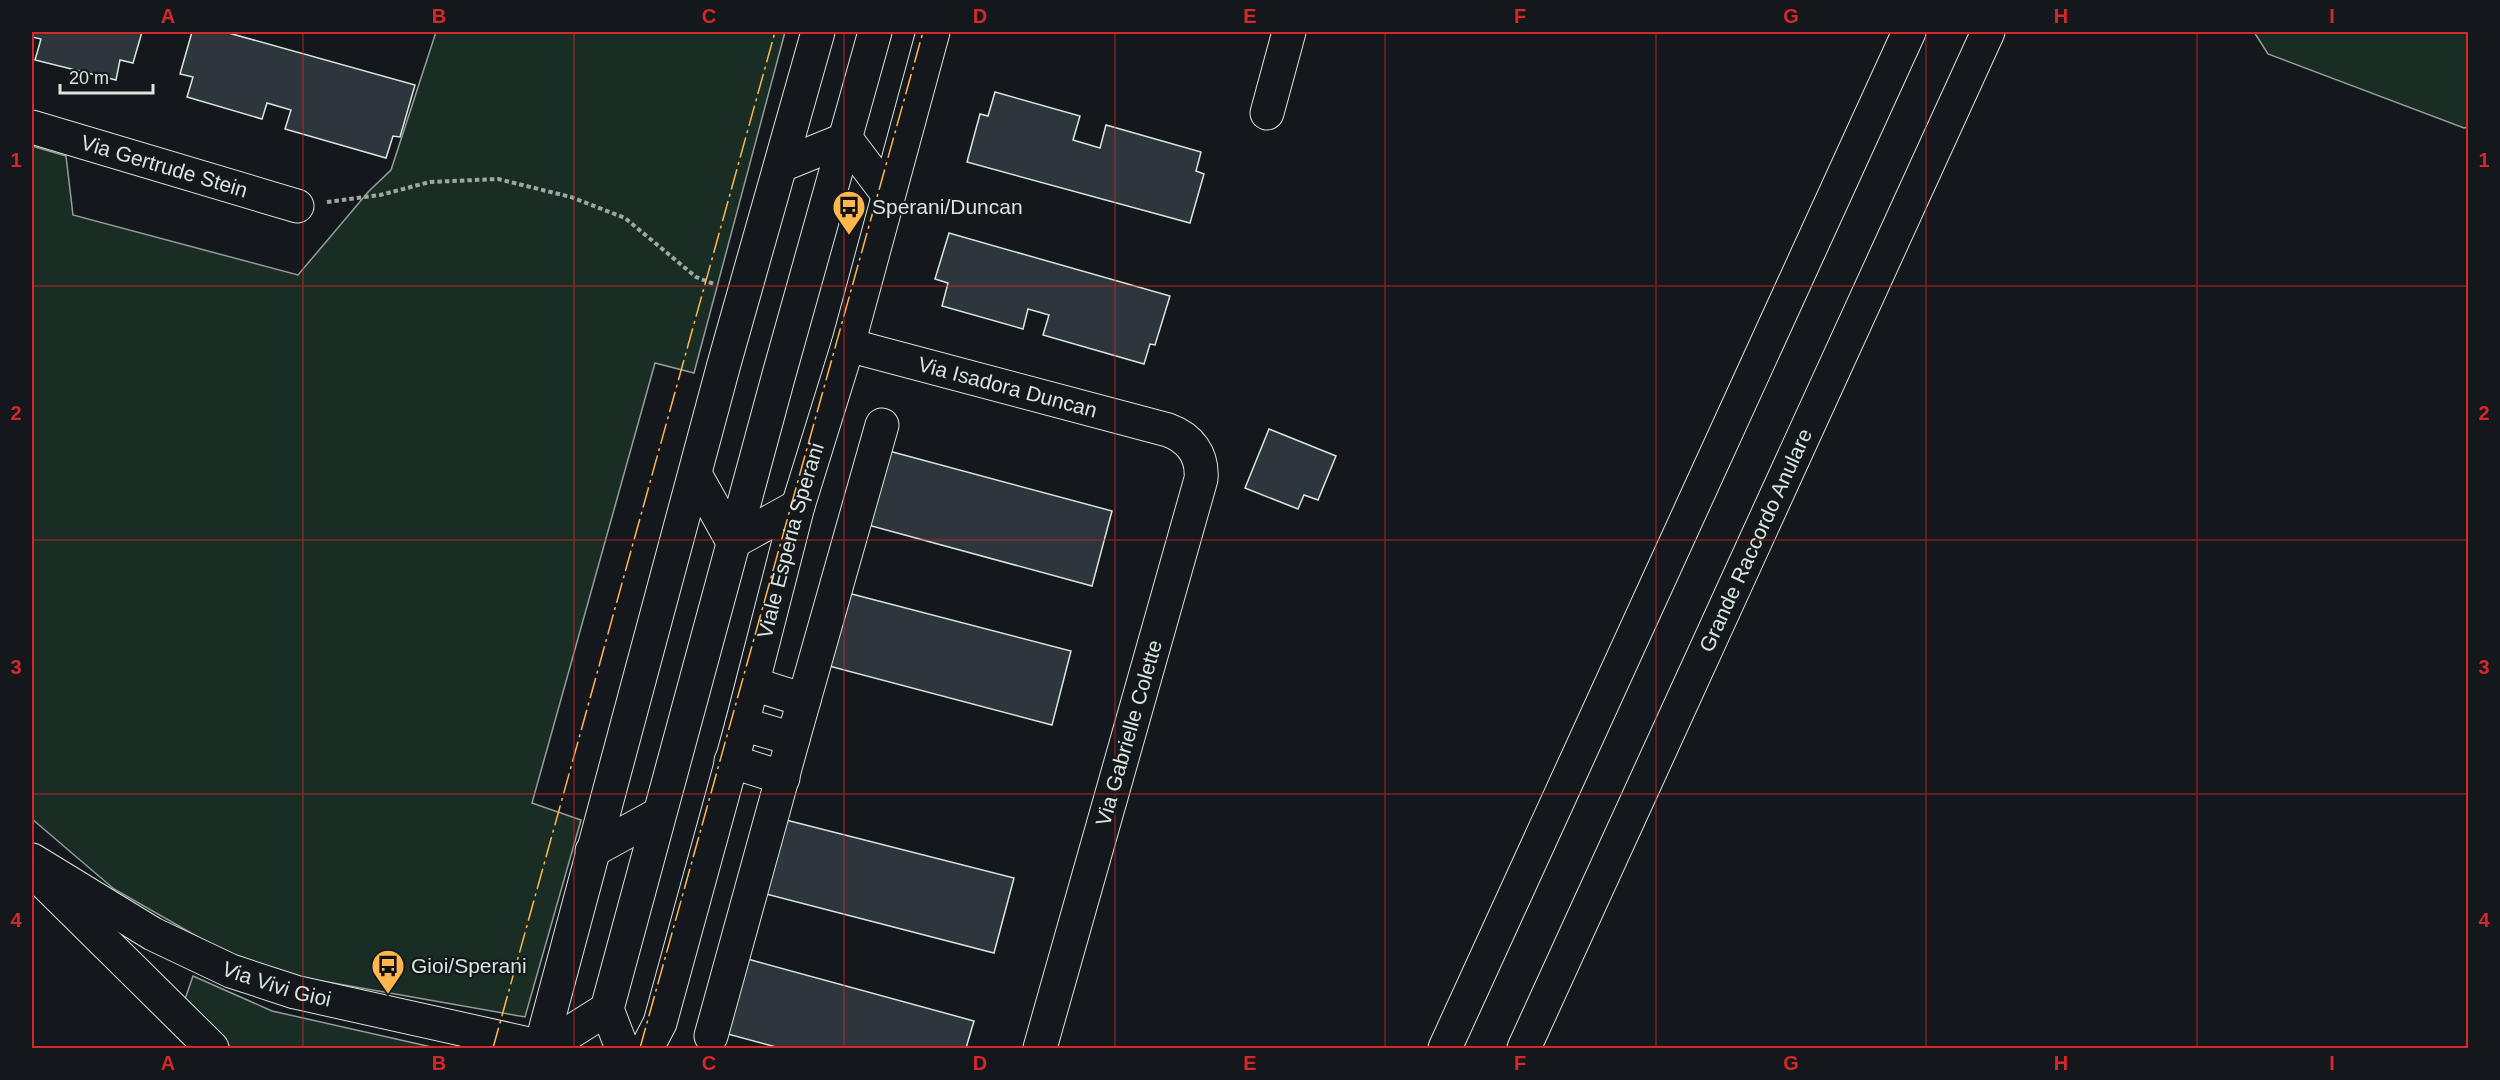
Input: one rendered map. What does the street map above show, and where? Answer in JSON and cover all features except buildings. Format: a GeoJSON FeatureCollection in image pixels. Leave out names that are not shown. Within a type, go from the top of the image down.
{"type":"FeatureCollection","features":[{"type":"Feature","properties":{"kind":"main road"},"geometry":{"type":"LineString","coordinates":[[607,1009],[546,1048],[545,1032],[592,851],[743,296],[818,32]]}},
{"type":"Feature","properties":{"kind":"main road"},"geometry":{"type":"LineString","coordinates":[[622,1048],[607,1009],[875,32]]}},
{"type":"Feature","properties":{"kind":"main road","name":"Viale Esperia Sperani"},"geometry":{"type":"LineString","coordinates":[[647,1048],[660,1023],[753,684],[798,506],[848,345],[887,193],[933,32]]}},
{"type":"Feature","properties":{"kind":"main road"},"geometry":{"type":"LineString","coordinates":[[1267,113],[1288,32]]}},
{"type":"Feature","properties":{"kind":"main road"},"geometry":{"type":"LineString","coordinates":[[1445,1048],[1909,32]]}},
{"type":"Feature","properties":{"kind":"main road","name":"Grande Raccordo Anulare"},"geometry":{"type":"LineString","coordinates":[[1524,1048],[1988,32]]}},
{"type":"Feature","properties":{"kind":"main road","name":"Via Gertrude Stein"},"geometry":{"type":"LineString","coordinates":[[32,127],[297,206]]}},
{"type":"Feature","properties":{"kind":"main road"},"geometry":{"type":"LineString","coordinates":[[782,165],[846,139]]}},
{"type":"Feature","properties":{"kind":"main road"},"geometry":{"type":"LineString","coordinates":[[846,139],[887,193]]}},
{"type":"Feature","properties":{"kind":"main road","name":"Via Isadora Duncan"},"geometry":{"type":"LineString","coordinates":[[848,345],[1168,430]]}},
{"type":"Feature","properties":{"kind":"main road"},"geometry":{"type":"LineString","coordinates":[[711,1036],[882,425]]}},
{"type":"Feature","properties":{"kind":"main road","name":"Via Gabrielle Colette"},"geometry":{"type":"LineString","coordinates":[[1040,1048],[1201,479],[1201,462],[1198,454],[1183,437],[1168,430]]}},
{"type":"Feature","properties":{"kind":"main road"},"geometry":{"type":"LineString","coordinates":[[694,474],[733,543]]}},
{"type":"Feature","properties":{"kind":"main road"},"geometry":{"type":"LineString","coordinates":[[733,543],[798,506]]}},
{"type":"Feature","properties":{"kind":"main road"},"geometry":{"type":"LineString","coordinates":[[753,684],[804,700]]}},
{"type":"Feature","properties":{"kind":"main road"},"geometry":{"type":"LineString","coordinates":[[742,724],[793,739]]}},
{"type":"Feature","properties":{"kind":"main road"},"geometry":{"type":"LineString","coordinates":[[731,761],[783,778]]}},
{"type":"Feature","properties":{"kind":"main road"},"geometry":{"type":"LineString","coordinates":[[592,851],[659,814]]}},
{"type":"Feature","properties":{"kind":"main road","name":"Via Vivi Gioi"},"geometry":{"type":"LineString","coordinates":[[32,860],[153,934],[231,971],[295,992],[546,1048]]}},
{"type":"Feature","properties":{"kind":"main road"},"geometry":{"type":"LineString","coordinates":[[32,868],[212,1048]]}},
{"type":"Feature","properties":{"kind":"path"},"geometry":{"type":"LineString","coordinates":[[297,206],[380,195],[430,182],[498,179],[571,197],[625,218],[696,277],[743,296]]}},
{"type":"Feature","properties":{"kind":"green space"},"geometry":{"type":"Polygon","coordinates":[[[436,32],[785,32],[694,373],[655,363],[532,803],[581,820],[525,1017],[282,974],[233,957],[114,889],[32,819],[32,146],[66,156],[73,215],[298,275],[369,191],[391,170],[436,32]]]}},
{"type":"Feature","properties":{"kind":"green space"},"geometry":{"type":"Polygon","coordinates":[[[2254,32],[2468,32],[2468,127],[2464,128],[2268,54],[2254,32]]]}},
{"type":"Feature","properties":{"kind":"green space"},"geometry":{"type":"Polygon","coordinates":[[[193,976],[272,1011],[436,1048],[231,1048],[184,1002],[193,976]]]}},
{"type":"Feature","properties":{"kind":"power"},"geometry":{"type":"LineString","coordinates":[[493,1048],[775,32]]}},
{"type":"Feature","properties":{"kind":"power"},"geometry":{"type":"LineString","coordinates":[[640,1048],[923,32]]}},
{"type":"Feature","properties":{"kind":"place","name":"Sperani/Duncan"},"geometry":{"type":"Point","coordinates":[849,236]}},
{"type":"Feature","properties":{"kind":"place","name":"Gioi/Sperani"},"geometry":{"type":"Point","coordinates":[388,995]}}]}
